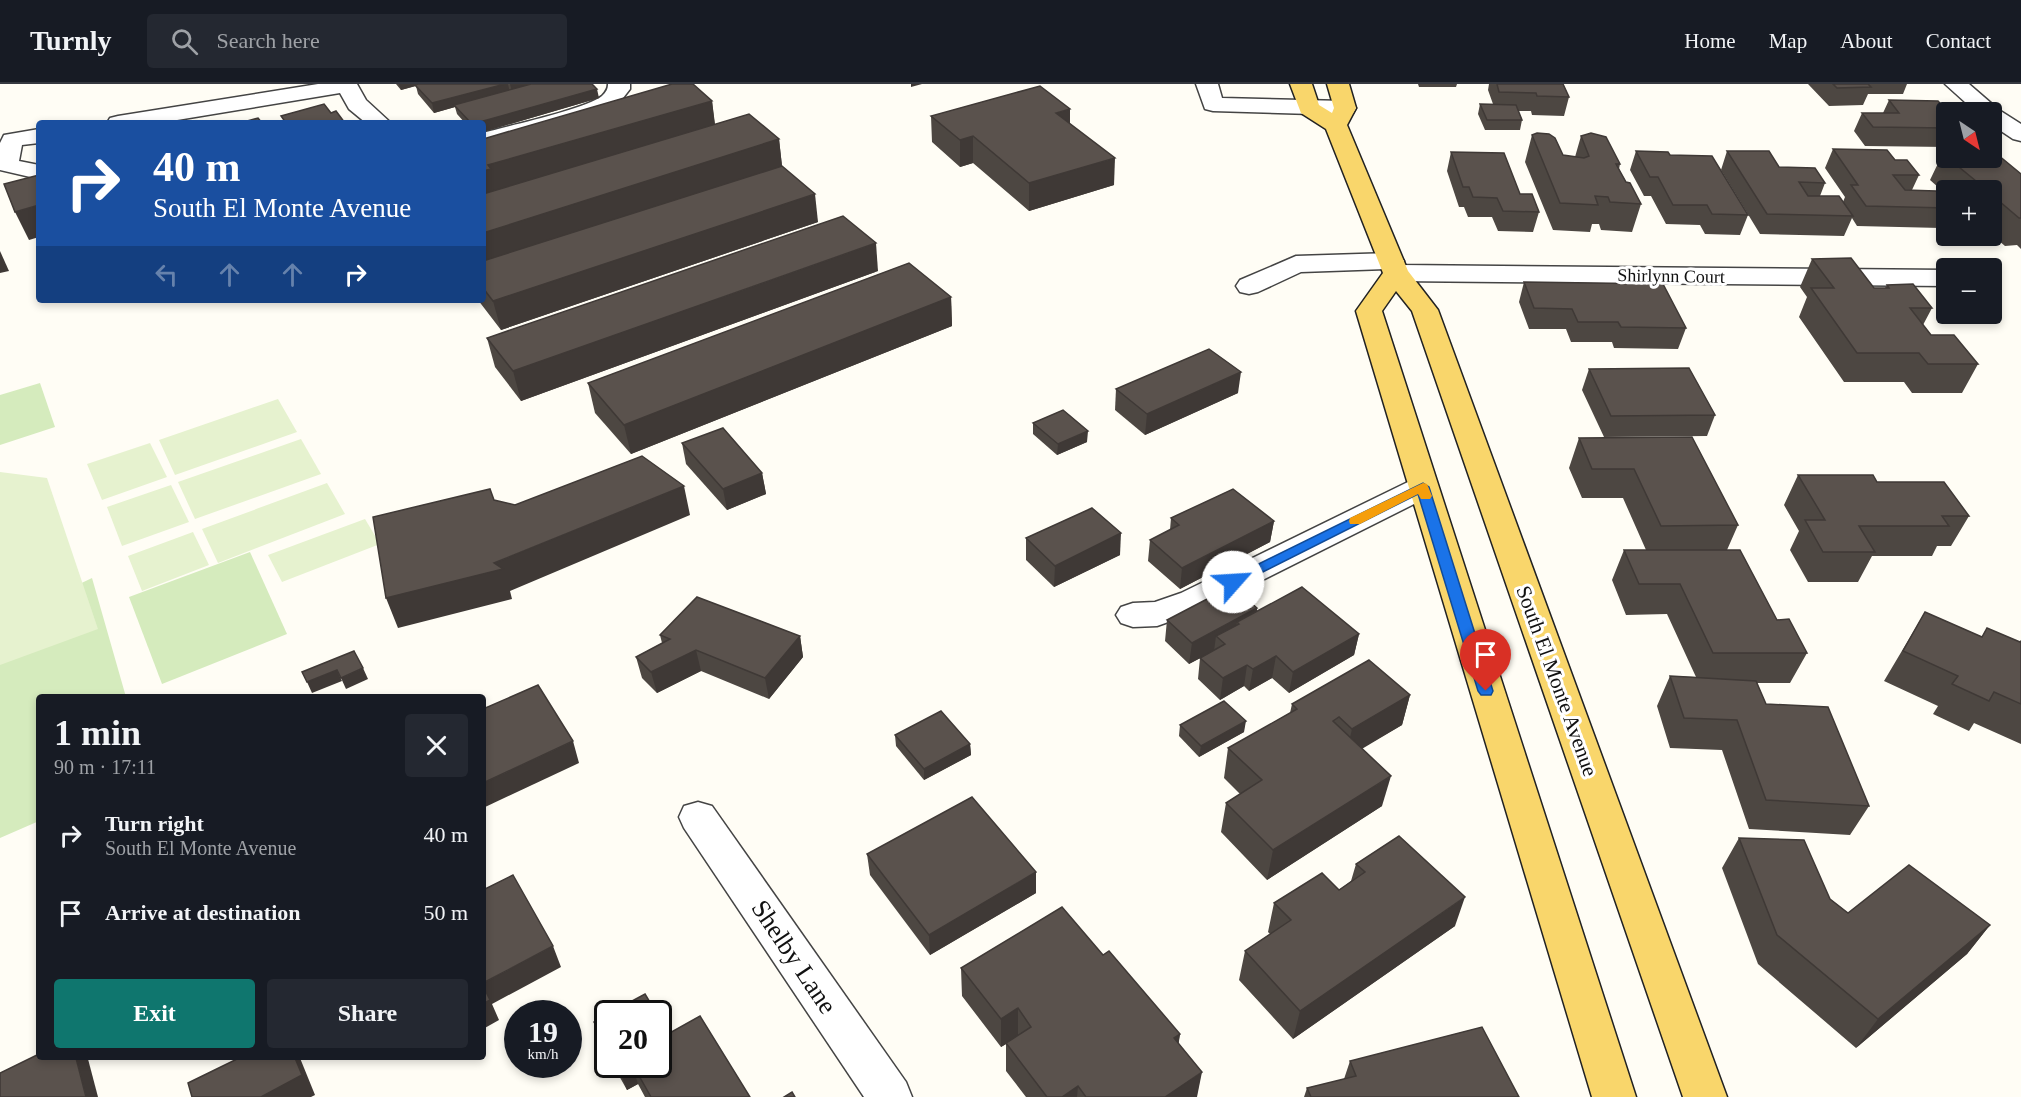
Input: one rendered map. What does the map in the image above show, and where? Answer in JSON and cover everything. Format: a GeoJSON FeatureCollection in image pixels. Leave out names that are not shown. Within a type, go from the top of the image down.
{"type":"FeatureCollection","features":[{"type":"Feature","properties":{"kind":"main road"},"geometry":{"type":"LineString","coordinates":[[1301,84],[1309,108],[1341,116]]}},
{"type":"Feature","properties":{"kind":"main road","name":"South El Monte Avenue"},"geometry":{"type":"LineString","coordinates":[[1338,84],[1341,116],[1393,267],[1425,310],[1705,1097]]}},
{"type":"Feature","properties":{"kind":"main road"},"geometry":{"type":"LineString","coordinates":[[1393,267],[1369,311],[1614,1097]]}},
{"type":"Feature","properties":{"kind":"street"},"geometry":{"type":"LineString","coordinates":[[486,140],[583,112],[608,102],[619,89],[619,84]]}},
{"type":"Feature","properties":{"kind":"street"},"geometry":{"type":"LineString","coordinates":[[1956,84],[1976,102]]}},
{"type":"Feature","properties":{"kind":"street"},"geometry":{"type":"LineString","coordinates":[[325,111],[350,91]]}},
{"type":"Feature","properties":{"kind":"street"},"geometry":{"type":"LineString","coordinates":[[140,120],[350,91]]}},
{"type":"Feature","properties":{"kind":"street"},"geometry":{"type":"LineString","coordinates":[[350,91],[377,120]]}},
{"type":"Feature","properties":{"kind":"street"},"geometry":{"type":"LineString","coordinates":[[1210,94],[1309,108]]}},
{"type":"Feature","properties":{"kind":"street"},"geometry":{"type":"LineString","coordinates":[[2002,122],[2021,134]]}},
{"type":"Feature","properties":{"kind":"street"},"geometry":{"type":"LineString","coordinates":[[36,136],[12,140],[8,165],[36,171]]}},
{"type":"Feature","properties":{"kind":"street","name":"Shirlynn Court"},"geometry":{"type":"LineString","coordinates":[[1249,286],[1296,264],[1936,278]]}},
{"type":"Feature","properties":{"kind":"street"},"geometry":{"type":"LineString","coordinates":[[1133,615],[1157,614],[1193,602],[1423,487]]}},
{"type":"Feature","properties":{"kind":"street","name":"Shelby Lane"},"geometry":{"type":"LineString","coordinates":[[698,817],[890,1097]]}},
{"type":"Feature","properties":{"kind":"green space"},"geometry":{"type":"Polygon","coordinates":[[[40,383],[55,427],[0,445],[0,395],[40,383]]]}},
{"type":"Feature","properties":{"kind":"green space"},"geometry":{"type":"Polygon","coordinates":[[[278,399],[297,432],[175,475],[159,440],[278,399]]]}},
{"type":"Feature","properties":{"kind":"green space"},"geometry":{"type":"Polygon","coordinates":[[[301,439],[321,474],[195,519],[178,482],[301,439]]]}},
{"type":"Feature","properties":{"kind":"green space"},"geometry":{"type":"Polygon","coordinates":[[[150,443],[167,477],[102,500],[87,464],[150,443]]]}},
{"type":"Feature","properties":{"kind":"green space"},"geometry":{"type":"Polygon","coordinates":[[[0,472],[47,478],[98,629],[0,665],[0,472]]]}},
{"type":"Feature","properties":{"kind":"green space"},"geometry":{"type":"Polygon","coordinates":[[[327,483],[345,514],[218,563],[202,529],[327,483]]]}},
{"type":"Feature","properties":{"kind":"green space"},"geometry":{"type":"Polygon","coordinates":[[[171,485],[189,522],[122,546],[107,507],[171,485]]]}},
{"type":"Feature","properties":{"kind":"green space"},"geometry":{"type":"Polygon","coordinates":[[[365,519],[380,544],[282,582],[268,555],[365,519]]]}},
{"type":"Feature","properties":{"kind":"green space"},"geometry":{"type":"Polygon","coordinates":[[[193,532],[209,565],[142,591],[128,556],[193,532]]]}},
{"type":"Feature","properties":{"kind":"green space"},"geometry":{"type":"Polygon","coordinates":[[[250,552],[287,634],[162,684],[129,597],[250,552]]]}},
{"type":"Feature","properties":{"kind":"green space"},"geometry":{"type":"Polygon","coordinates":[[[92,578],[125,694],[36,694],[36,822],[0,838],[0,622],[92,578]]]}},
{"type":"Feature","properties":{"kind":"building"},"geometry":{"type":"Polygon","coordinates":[[[505,84],[432,103],[415,85],[505,84]]]}},
{"type":"Feature","properties":{"kind":"building"},"geometry":{"type":"Polygon","coordinates":[[[531,84],[592,84],[597,89],[486,120],[468,120],[454,105],[531,84]]]}},
{"type":"Feature","properties":{"kind":"building"},"geometry":{"type":"Polygon","coordinates":[[[672,84],[693,84],[712,101],[488,165],[491,169],[486,170],[486,138],[672,84]]]}},
{"type":"Feature","properties":{"kind":"building"},"geometry":{"type":"Polygon","coordinates":[[[1497,84],[1563,84],[1569,97],[1499,92],[1497,84]]]}},
{"type":"Feature","properties":{"kind":"building"},"geometry":{"type":"Polygon","coordinates":[[[1833,84],[1868,84],[1871,87],[1837,88],[1833,84]]]}},
{"type":"Feature","properties":{"kind":"building"},"geometry":{"type":"Polygon","coordinates":[[[1040,86],[1070,109],[1056,113],[1115,158],[1029,183],[973,136],[960,140],[931,116],[1040,86]]]}},
{"type":"Feature","properties":{"kind":"building"},"geometry":{"type":"Polygon","coordinates":[[[1889,100],[1939,102],[1936,102],[1936,128],[1873,127],[1862,113],[1899,113],[1889,100]]]}},
{"type":"Feature","properties":{"kind":"building"},"geometry":{"type":"Polygon","coordinates":[[[324,104],[331,113],[336,111],[343,120],[284,120],[281,116],[324,104]]]}},
{"type":"Feature","properties":{"kind":"building"},"geometry":{"type":"Polygon","coordinates":[[[1480,104],[1516,105],[1522,120],[1487,120],[1480,104]]]}},
{"type":"Feature","properties":{"kind":"building"},"geometry":{"type":"Polygon","coordinates":[[[749,114],[779,139],[486,232],[486,193],[749,114]]]}},
{"type":"Feature","properties":{"kind":"building"},"geometry":{"type":"Polygon","coordinates":[[[1591,133],[1606,137],[1620,164],[1616,164],[1626,182],[1630,183],[1641,204],[1610,202],[1608,197],[1595,196],[1598,205],[1560,203],[1532,135],[1549,134],[1555,138],[1563,155],[1584,158],[1589,156],[1581,136],[1591,133]]]}},
{"type":"Feature","properties":{"kind":"building"},"geometry":{"type":"Polygon","coordinates":[[[1833,149],[1887,150],[1895,160],[1907,160],[1919,175],[1893,175],[1905,190],[1936,191],[1936,208],[1866,206],[1851,185],[1858,185],[1833,149]]]}},
{"type":"Feature","properties":{"kind":"building"},"geometry":{"type":"Polygon","coordinates":[[[1636,151],[1712,156],[1748,215],[1712,214],[1707,205],[1673,205],[1658,177],[1650,177],[1636,151]]]}},
{"type":"Feature","properties":{"kind":"building"},"geometry":{"type":"Polygon","coordinates":[[[1727,151],[1769,151],[1779,167],[1815,168],[1825,183],[1799,182],[1808,196],[1839,196],[1853,216],[1767,214],[1727,151]]]}},
{"type":"Feature","properties":{"kind":"building"},"geometry":{"type":"Polygon","coordinates":[[[1451,152],[1504,153],[1520,194],[1532,194],[1539,212],[1503,211],[1497,198],[1473,197],[1469,187],[1463,187],[1451,152]]]}},
{"type":"Feature","properties":{"kind":"building"},"geometry":{"type":"Polygon","coordinates":[[[2002,158],[2021,174],[2021,218],[2002,204],[2002,180],[1975,180],[1960,168],[2002,168],[2002,158]]]}},
{"type":"Feature","properties":{"kind":"building"},"geometry":{"type":"Polygon","coordinates":[[[782,166],[815,194],[493,301],[486,292],[486,260],[782,166]]]}},
{"type":"Feature","properties":{"kind":"building"},"geometry":{"type":"Polygon","coordinates":[[[36,176],[36,206],[15,212],[4,184],[36,176]]]}},
{"type":"Feature","properties":{"kind":"building"},"geometry":{"type":"Polygon","coordinates":[[[843,216],[876,243],[513,371],[487,338],[843,216]]]}},
{"type":"Feature","properties":{"kind":"building"},"geometry":{"type":"Polygon","coordinates":[[[1851,258],[1874,288],[1913,284],[1932,308],[1910,308],[1931,335],[1954,335],[1978,364],[1928,364],[1919,353],[1857,353],[1811,288],[1834,288],[1812,259],[1851,258]]]}},
{"type":"Feature","properties":{"kind":"building"},"geometry":{"type":"Polygon","coordinates":[[[909,263],[951,297],[624,425],[588,383],[909,263]]]}},
{"type":"Feature","properties":{"kind":"building"},"geometry":{"type":"Polygon","coordinates":[[[1524,282],[1663,284],[1686,328],[1621,327],[1618,322],[1578,322],[1572,309],[1534,308],[1524,282]]]}},
{"type":"Feature","properties":{"kind":"building"},"geometry":{"type":"Polygon","coordinates":[[[1209,349],[1241,372],[1147,414],[1116,389],[1209,349]]]}},
{"type":"Feature","properties":{"kind":"building"},"geometry":{"type":"Polygon","coordinates":[[[1689,368],[1715,415],[1611,416],[1589,369],[1689,368]]]}},
{"type":"Feature","properties":{"kind":"building"},"geometry":{"type":"Polygon","coordinates":[[[1063,410],[1088,431],[1058,444],[1033,423],[1063,410]]]}},
{"type":"Feature","properties":{"kind":"building"},"geometry":{"type":"Polygon","coordinates":[[[723,428],[762,473],[723,489],[682,443],[723,428]]]}},
{"type":"Feature","properties":{"kind":"building"},"geometry":{"type":"Polygon","coordinates":[[[1692,437],[1738,525],[1661,526],[1634,469],[1592,469],[1579,438],[1692,437]]]}},
{"type":"Feature","properties":{"kind":"building"},"geometry":{"type":"Polygon","coordinates":[[[642,456],[684,486],[494,563],[503,569],[386,598],[373,517],[490,489],[494,500],[515,505],[642,456]]]}},
{"type":"Feature","properties":{"kind":"building"},"geometry":{"type":"Polygon","coordinates":[[[1798,475],[1873,475],[1877,482],[1944,482],[1969,516],[1942,516],[1949,526],[1859,526],[1875,552],[1823,552],[1805,520],[1825,520],[1798,475]]]}},
{"type":"Feature","properties":{"kind":"building"},"geometry":{"type":"Polygon","coordinates":[[[1233,489],[1274,521],[1182,568],[1150,540],[1179,525],[1171,518],[1233,489]]]}},
{"type":"Feature","properties":{"kind":"building"},"geometry":{"type":"Polygon","coordinates":[[[1092,508],[1121,533],[1055,566],[1026,538],[1092,508]]]}},
{"type":"Feature","properties":{"kind":"building"},"geometry":{"type":"Polygon","coordinates":[[[1624,550],[1740,550],[1777,620],[1789,619],[1807,653],[1713,653],[1680,584],[1639,584],[1624,550]]]}},
{"type":"Feature","properties":{"kind":"building"},"geometry":{"type":"Polygon","coordinates":[[[1232,586],[1257,608],[1192,643],[1167,620],[1232,586]]]}},
{"type":"Feature","properties":{"kind":"building"},"geometry":{"type":"Polygon","coordinates":[[[1302,587],[1359,634],[1293,672],[1276,656],[1253,669],[1247,665],[1223,678],[1200,658],[1225,644],[1216,636],[1302,587]]]}},
{"type":"Feature","properties":{"kind":"building"},"geometry":{"type":"Polygon","coordinates":[[[697,597],[800,636],[765,678],[696,650],[651,672],[636,657],[670,639],[660,635],[697,597]]]}},
{"type":"Feature","properties":{"kind":"building"},"geometry":{"type":"Polygon","coordinates":[[[1925,612],[1982,637],[1987,628],[2021,641],[2021,704],[1994,692],[1989,701],[1952,684],[1958,676],[1903,651],[1925,612]]]}},
{"type":"Feature","properties":{"kind":"building"},"geometry":{"type":"Polygon","coordinates":[[[354,651],[363,668],[341,678],[337,670],[307,682],[302,672],[354,651]]]}},
{"type":"Feature","properties":{"kind":"building"},"geometry":{"type":"Polygon","coordinates":[[[1369,660],[1410,695],[1352,729],[1339,717],[1333,721],[1391,776],[1273,850],[1226,803],[1262,780],[1228,748],[1297,709],[1292,704],[1369,660]]]}},
{"type":"Feature","properties":{"kind":"building"},"geometry":{"type":"Polygon","coordinates":[[[1670,676],[1756,681],[1766,704],[1828,707],[1869,806],[1766,800],[1737,720],[1684,718],[1670,676]]]}},
{"type":"Feature","properties":{"kind":"building"},"geometry":{"type":"Polygon","coordinates":[[[538,685],[573,741],[486,782],[486,708],[538,685]]]}},
{"type":"Feature","properties":{"kind":"building"},"geometry":{"type":"Polygon","coordinates":[[[1224,701],[1246,721],[1201,746],[1180,725],[1224,701]]]}},
{"type":"Feature","properties":{"kind":"building"},"geometry":{"type":"Polygon","coordinates":[[[941,711],[970,744],[924,769],[895,735],[941,711]]]}},
{"type":"Feature","properties":{"kind":"building"},"geometry":{"type":"Polygon","coordinates":[[[972,797],[1036,872],[929,935],[867,854],[972,797]]]}},
{"type":"Feature","properties":{"kind":"building"},"geometry":{"type":"Polygon","coordinates":[[[1399,836],[1465,897],[1300,1011],[1245,951],[1291,920],[1274,903],[1322,873],[1339,890],[1365,872],[1356,864],[1399,836]]]}},
{"type":"Feature","properties":{"kind":"building"},"geometry":{"type":"Polygon","coordinates":[[[1739,838],[1804,840],[1830,899],[1848,913],[1909,865],[1990,925],[1878,1019],[1777,935],[1739,838]]]}},
{"type":"Feature","properties":{"kind":"building"},"geometry":{"type":"Polygon","coordinates":[[[513,875],[553,946],[486,981],[486,888],[513,875]]]}},
{"type":"Feature","properties":{"kind":"building"},"geometry":{"type":"Polygon","coordinates":[[[1062,907],[1103,955],[1109,951],[1180,1034],[1174,1038],[1202,1072],[1165,1097],[1086,1097],[1078,1086],[1062,1097],[1047,1097],[1006,1043],[1031,1027],[1018,1008],[1001,1019],[961,968],[1062,907]]]}},
{"type":"Feature","properties":{"kind":"building"},"geometry":{"type":"Polygon","coordinates":[[[645,994],[649,1000],[634,1000],[645,994]]]}},
{"type":"Feature","properties":{"kind":"building"},"geometry":{"type":"Polygon","coordinates":[[[700,1016],[750,1097],[651,1097],[640,1078],[672,1078],[672,1032],[700,1016]]]}},
{"type":"Feature","properties":{"kind":"building"},"geometry":{"type":"Polygon","coordinates":[[[1482,1027],[1519,1097],[1311,1097],[1307,1088],[1356,1076],[1350,1061],[1482,1027]]]}},
{"type":"Feature","properties":{"kind":"building"},"geometry":{"type":"Polygon","coordinates":[[[36,1055],[36,1060],[77,1060],[86,1097],[0,1097],[0,1073],[36,1055]]]}},
{"type":"Feature","properties":{"kind":"building"},"geometry":{"type":"Polygon","coordinates":[[[235,1060],[296,1060],[302,1075],[261,1097],[192,1097],[188,1083],[235,1060]]]}},
{"type":"Feature","properties":{"kind":"building"},"geometry":{"type":"Polygon","coordinates":[[[792,1092],[795,1097],[784,1097],[792,1092]]]}},
{"type":"Feature","properties":{"kind":"slow traffic"},"geometry":{"type":"LineString","coordinates":[[1355,521],[1423,487],[1425,496]]}},
{"type":"Feature","properties":{"kind":"route"},"geometry":{"type":"LineString","coordinates":[[1233,582],[1423,487],[1486,691]]}}]}
